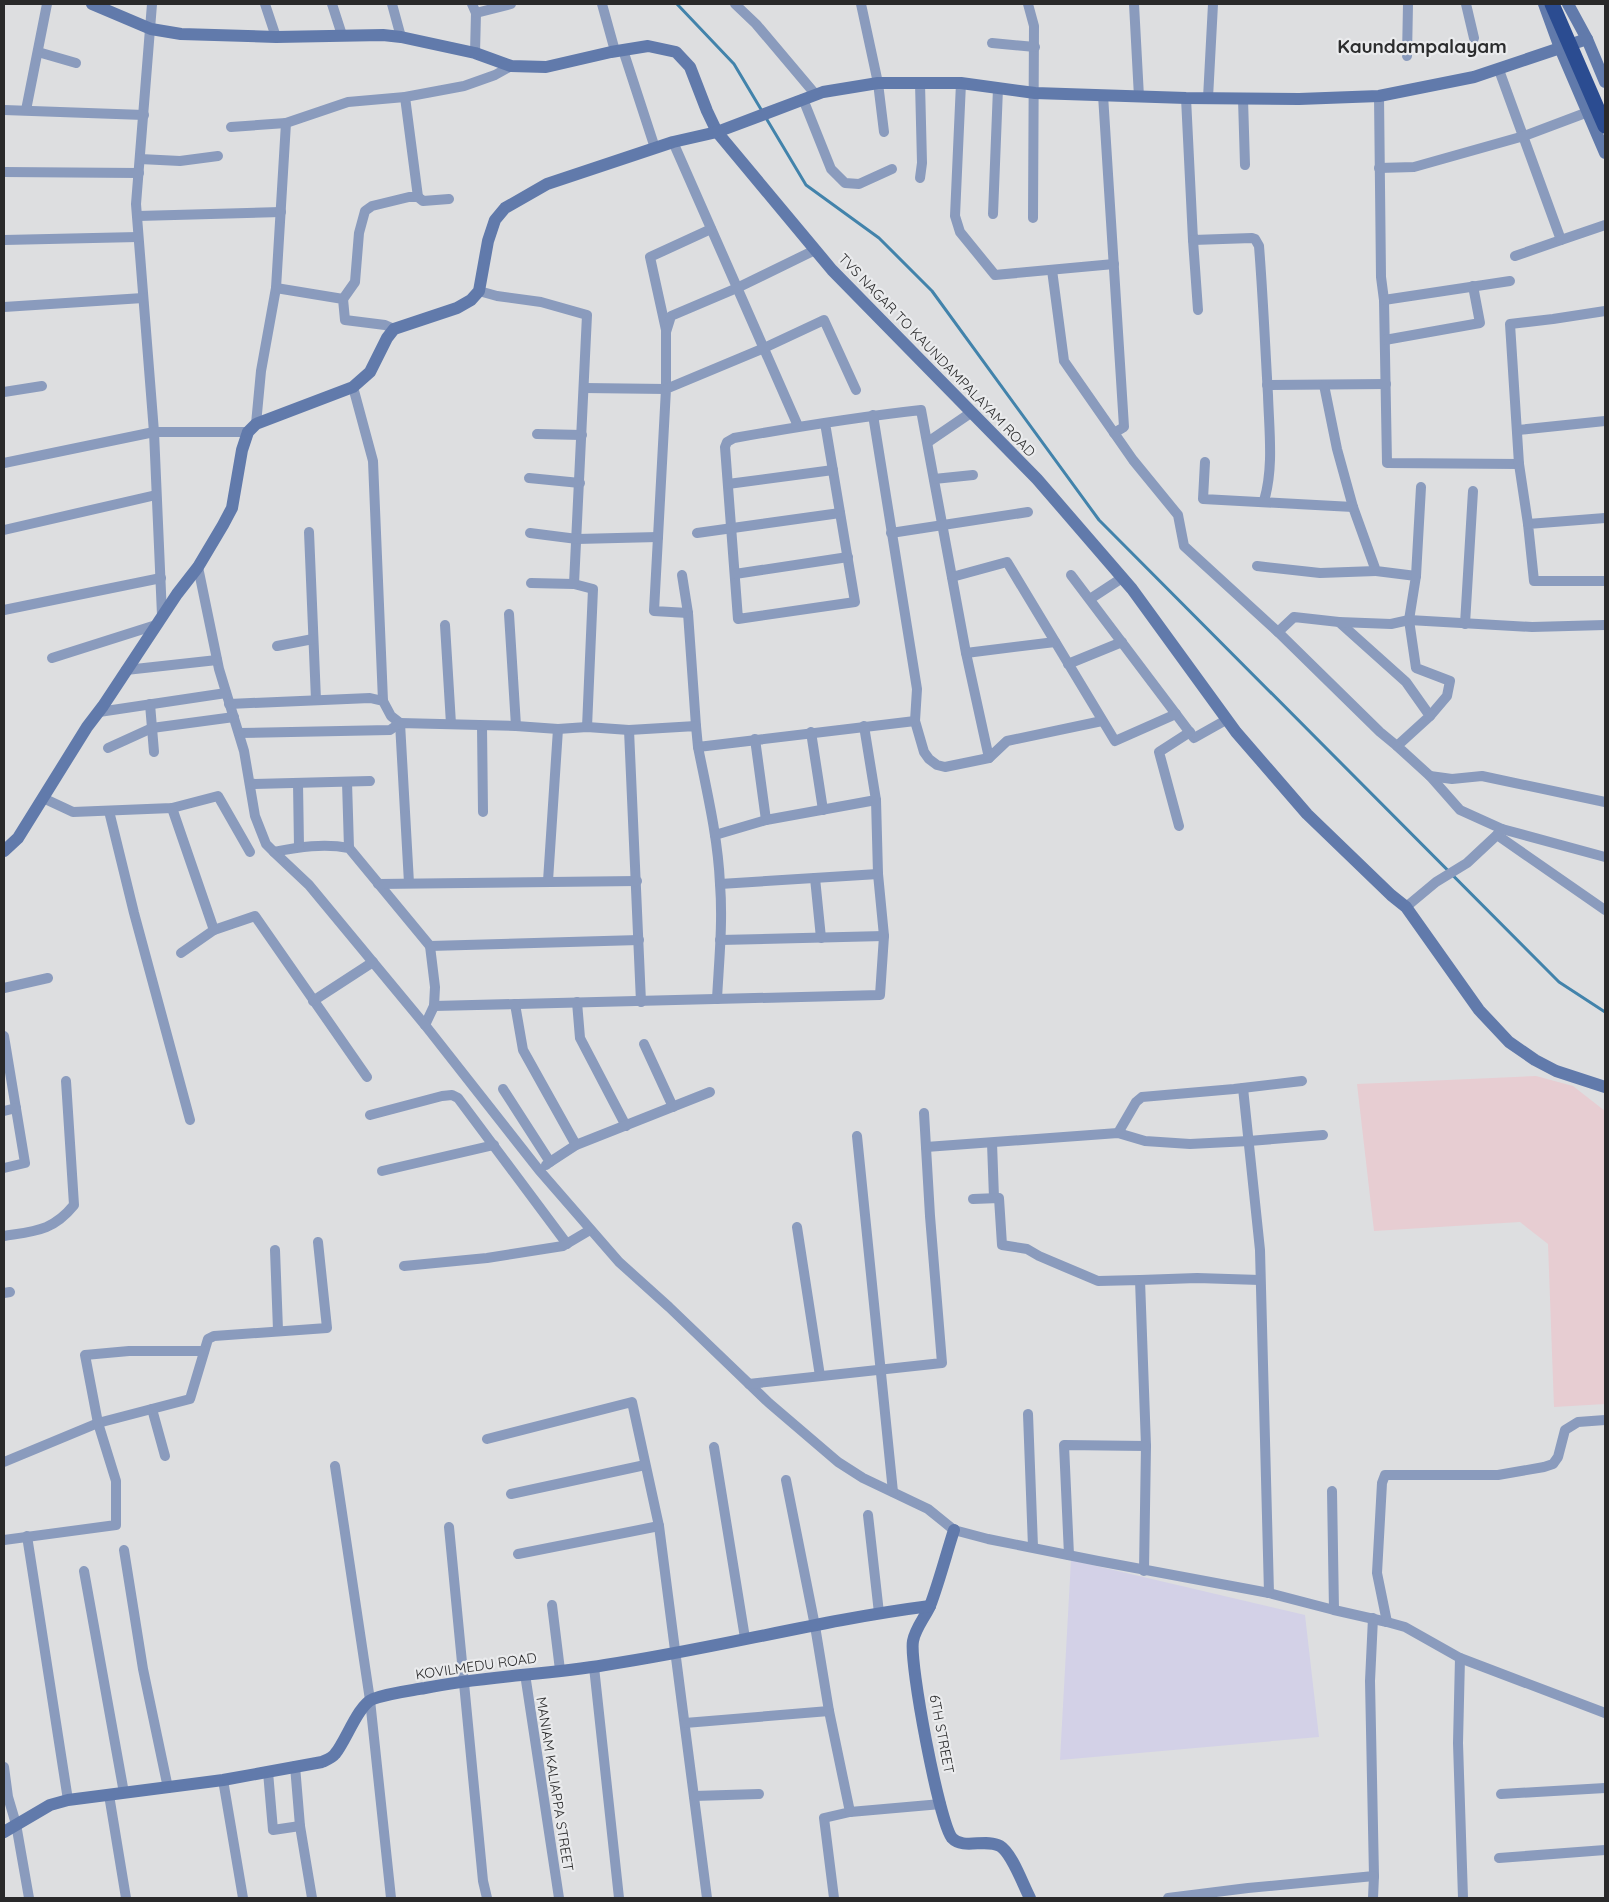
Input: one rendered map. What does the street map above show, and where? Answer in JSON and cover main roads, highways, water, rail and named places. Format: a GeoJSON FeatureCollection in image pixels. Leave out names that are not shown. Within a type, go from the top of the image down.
{"type":"FeatureCollection","features":[{"type":"Feature","properties":{"kind":"highway"},"geometry":{"type":"LineString","coordinates":[[1552,4],[1605,126]]}},
{"type":"Feature","properties":{"kind":"highway"},"geometry":{"type":"LineString","coordinates":[[1562,4],[1605,102]]}},
{"type":"Feature","properties":{"kind":"waterway"},"geometry":{"type":"LineString","coordinates":[[677,4],[734,64],[762,111]]}},
{"type":"Feature","properties":{"kind":"waterway"},"geometry":{"type":"LineString","coordinates":[[766,118],[806,185],[879,238],[932,291],[1099,520],[1559,982],[1605,1012]]}},
{"type":"Feature","properties":{"kind":"district","name":"Kaundampalayam"},"geometry":{"type":"Point","coordinates":[1422,46]}}]}
